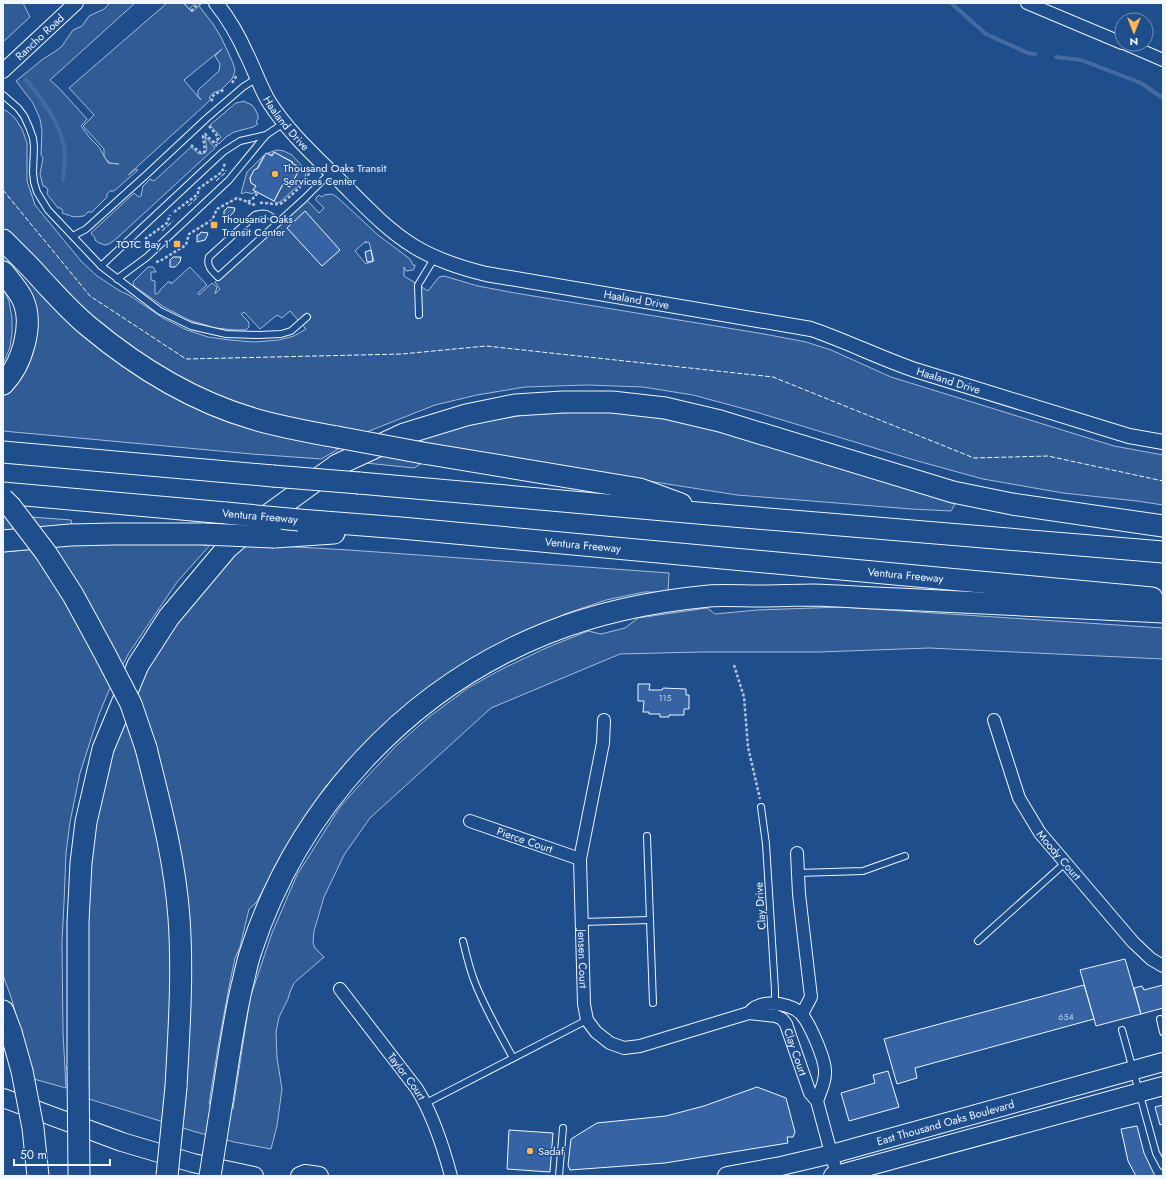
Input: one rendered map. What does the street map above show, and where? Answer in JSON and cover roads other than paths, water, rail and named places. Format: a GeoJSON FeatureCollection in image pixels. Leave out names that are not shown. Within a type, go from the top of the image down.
{"type":"FeatureCollection","features":[{"type":"Feature","properties":{"kind":"highway"},"geometry":{"type":"LineString","coordinates":[[3,240],[87,326],[122,354],[164,381],[225,410],[285,428],[640,489],[709,514]]}},
{"type":"Feature","properties":{"kind":"highway"},"geometry":{"type":"LineString","coordinates":[[3,272],[23,300],[27,320],[25,341],[21,358],[9,378],[3,384]]}},
{"type":"Feature","properties":{"kind":"highway"},"geometry":{"type":"LineString","coordinates":[[79,1176],[78,922],[81,863],[86,822],[103,749],[138,665],[169,617],[227,548],[253,526],[337,465],[404,434],[466,415],[515,405],[563,402],[612,402],[665,408],[720,421],[953,492],[1012,504],[1163,526]]}},
{"type":"Feature","properties":{"kind":"highway"},"geometry":{"type":"LineString","coordinates":[[3,452],[1163,552]]}},
{"type":"Feature","properties":{"kind":"highway","name":"Ventura Freeway"},"geometry":{"type":"LineString","coordinates":[[3,493],[401,528],[1163,599]]}},
{"type":"Feature","properties":{"kind":"highway"},"geometry":{"type":"LineString","coordinates":[[3,499],[11,507],[46,553],[73,595],[131,704],[146,748],[163,818],[174,870],[179,918],[181,968],[176,1087],[167,1176]]}},
{"type":"Feature","properties":{"kind":"highway"},"geometry":{"type":"LineString","coordinates":[[3,541],[113,534],[204,534],[274,537],[401,528]]}},
{"type":"Feature","properties":{"kind":"highway"},"geometry":{"type":"LineString","coordinates":[[210,1176],[235,1017],[251,952],[269,903],[294,853],[310,826],[335,792],[363,759],[407,717],[459,679],[501,654],[548,633],[599,616],[651,604],[710,596],[814,595],[1163,612]]}},
{"type":"Feature","properties":{"kind":"highway"},"geometry":{"type":"LineString","coordinates":[[3,1011],[11,1032],[22,1072],[33,1128],[38,1176]]}},
{"type":"Feature","properties":{"kind":"main road","name":"East Thousand Oaks Boulevard"},"geometry":{"type":"LineString","coordinates":[[727,1176],[781,1166],[832,1154],[1163,1062]]}},
{"type":"Feature","properties":{"kind":"main road","name":"East Thousand Oaks Boulevard"},"geometry":{"type":"LineString","coordinates":[[835,1176],[1163,1086]]}},
{"type":"Feature","properties":{"kind":"main road"},"geometry":{"type":"LineString","coordinates":[[3,1098],[122,1142],[193,1163],[254,1176]]}},
{"type":"Feature","properties":{"kind":"main road"},"geometry":{"type":"LineString","coordinates":[[300,1176],[305,1174],[319,1176]]}},
{"type":"Feature","properties":{"kind":"street","name":"Rancho Road"},"geometry":{"type":"LineString","coordinates":[[3,70],[76,3]]}},
{"type":"Feature","properties":{"kind":"street","name":"Haaland Drive"},"geometry":{"type":"LineString","coordinates":[[216,3],[223,11],[236,33],[269,101],[298,140],[373,214],[415,247],[435,257],[462,268],[486,274],[811,329],[838,338],[894,363],[915,370],[1129,436],[1163,442]]}},
{"type":"Feature","properties":{"kind":"street"},"geometry":{"type":"LineString","coordinates":[[1027,3],[1114,39]]}},
{"type":"Feature","properties":{"kind":"street"},"geometry":{"type":"LineString","coordinates":[[1144,52],[1163,60]]}},
{"type":"Feature","properties":{"kind":"street","name":"Jensen Court"},"geometry":{"type":"LineString","coordinates":[[587,1020],[584,1004],[580,859],[603,743],[604,720]]}},
{"type":"Feature","properties":{"kind":"street","name":"Moody Court"},"geometry":{"type":"LineString","coordinates":[[994,720],[1019,798],[1040,833],[1133,942],[1151,958],[1163,966]]}},
{"type":"Feature","properties":{"kind":"street","name":"Pierce Court"},"geometry":{"type":"LineString","coordinates":[[470,821],[580,859]]}},
{"type":"Feature","properties":{"kind":"street","name":"Clay Court"},"geometry":{"type":"LineString","coordinates":[[797,853],[799,894],[811,997],[802,1014]]}},
{"type":"Feature","properties":{"kind":"street","name":"Taylor Court"},"geometry":{"type":"LineString","coordinates":[[340,990],[417,1089],[426,1103],[451,1176]]}},
{"type":"Feature","properties":{"kind":"street","name":"Clay Court"},"geometry":{"type":"LineString","coordinates":[[749,1013],[755,1007],[780,1004],[788,1006],[802,1014],[810,1028],[826,1072],[817,1101]]}},
{"type":"Feature","properties":{"kind":"street"},"geometry":{"type":"LineString","coordinates":[[587,1020],[596,1032],[610,1044],[624,1048],[640,1046],[749,1013]]}},
{"type":"Feature","properties":{"kind":"street","name":"Clay Court"},"geometry":{"type":"LineString","coordinates":[[749,1013],[776,1016],[782,1019],[786,1024],[810,1093],[817,1101],[832,1154],[835,1176]]}},
{"type":"Feature","properties":{"kind":"lane"},"geometry":{"type":"LineString","coordinates":[[73,236],[86,229],[207,118],[243,87],[257,78]]}},
{"type":"Feature","properties":{"kind":"lane"},"geometry":{"type":"LineString","coordinates":[[3,95],[18,108],[29,127],[33,138],[33,172],[36,192],[48,210],[101,266],[160,311],[192,326],[226,334],[281,334],[290,331],[307,317]]}},
{"type":"Feature","properties":{"kind":"lane"},"geometry":{"type":"LineString","coordinates":[[118,279],[147,257],[229,180],[266,135],[284,123]]}},
{"type":"Feature","properties":{"kind":"lane"},"geometry":{"type":"LineString","coordinates":[[101,266],[222,152],[240,141],[266,135]]}},
{"type":"Feature","properties":{"kind":"lane"},"geometry":{"type":"LineString","coordinates":[[278,222],[266,213],[255,215],[209,257],[208,266],[218,278],[304,199],[331,172]]}},
{"type":"Feature","properties":{"kind":"lane"},"geometry":{"type":"LineString","coordinates":[[419,315],[418,284],[435,257]]}},
{"type":"Feature","properties":{"kind":"lane","name":"Clay Drive"},"geometry":{"type":"LineString","coordinates":[[761,807],[766,844],[775,1004]]}},
{"type":"Feature","properties":{"kind":"lane"},"geometry":{"type":"LineString","coordinates":[[647,836],[654,1003]]}},
{"type":"Feature","properties":{"kind":"lane"},"geometry":{"type":"LineString","coordinates":[[798,873],[863,871],[905,856]]}},
{"type":"Feature","properties":{"kind":"lane"},"geometry":{"type":"LineString","coordinates":[[978,941],[1065,863]]}},
{"type":"Feature","properties":{"kind":"lane"},"geometry":{"type":"LineString","coordinates":[[582,922],[650,920]]}},
{"type":"Feature","properties":{"kind":"lane"},"geometry":{"type":"LineString","coordinates":[[463,941],[474,979],[494,1024],[513,1058]]}},
{"type":"Feature","properties":{"kind":"lane"},"geometry":{"type":"LineString","coordinates":[[1160,1019],[1163,1032]]}},
{"type":"Feature","properties":{"kind":"lane"},"geometry":{"type":"LineString","coordinates":[[426,1103],[587,1020]]}},
{"type":"Feature","properties":{"kind":"lane"},"geometry":{"type":"LineString","coordinates":[[1122,1030],[1156,1153],[1163,1166]]}},
{"type":"Feature","properties":{"kind":"lane"},"geometry":{"type":"LineString","coordinates":[[559,1176],[563,1128]]}},
{"type":"Feature","properties":{"kind":"waterway"},"geometry":{"type":"LineString","coordinates":[[951,3],[986,34],[1028,53],[1035,54]]}},
{"type":"Feature","properties":{"kind":"waterway"},"geometry":{"type":"LineString","coordinates":[[1056,57],[1081,60],[1141,83],[1163,98]]}},
{"type":"Feature","properties":{"kind":"waterway"},"geometry":{"type":"LineString","coordinates":[[26,80],[49,111],[58,128],[65,154],[63,180]]}},
{"type":"Feature","properties":{"kind":"place","name":"Thousand Oaks Transit Services Center"},"geometry":{"type":"Point","coordinates":[275,174]}},
{"type":"Feature","properties":{"kind":"place","name":"Thousand Oaks Transit Center"},"geometry":{"type":"Point","coordinates":[214,225]}},
{"type":"Feature","properties":{"kind":"place","name":"TOTC Bay 1"},"geometry":{"type":"Point","coordinates":[177,244]}},
{"type":"Feature","properties":{"kind":"place","name":"Sadaf"},"geometry":{"type":"Point","coordinates":[530,1151]}}]}
